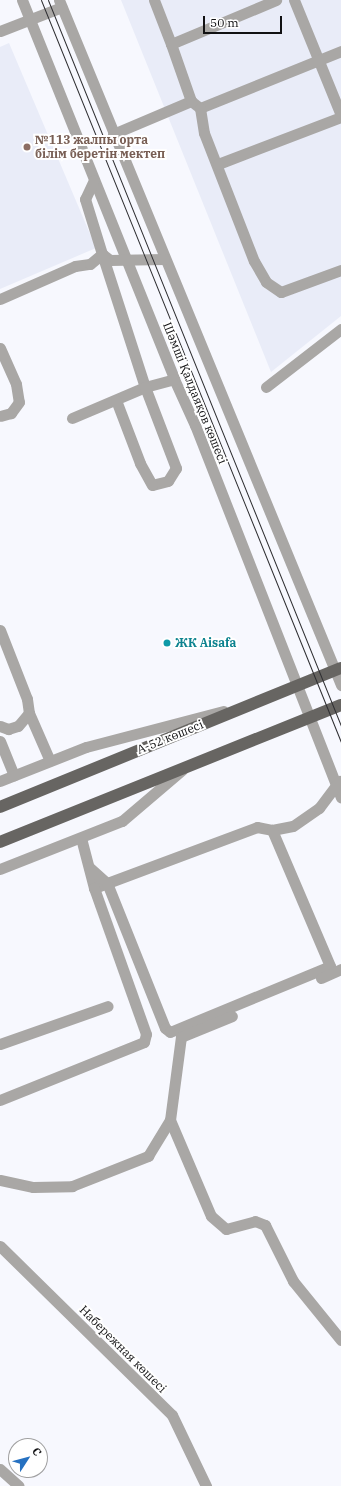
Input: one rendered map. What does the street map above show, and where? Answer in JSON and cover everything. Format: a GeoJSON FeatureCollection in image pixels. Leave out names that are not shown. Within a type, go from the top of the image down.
{"type":"FeatureCollection","features":[{"type":"Feature","properties":{"kind":"main road","name":"А-52 көшесі"},"geometry":{"type":"LineString","coordinates":[[0,807],[338,669]]}},
{"type":"Feature","properties":{"kind":"main road"},"geometry":{"type":"LineString","coordinates":[[0,842],[310,716],[341,705]]}},
{"type":"Feature","properties":{"kind":"street","name":"Шәмші Қалдаяқов көшесі"},"geometry":{"type":"LineString","coordinates":[[22,0],[174,379],[195,425],[310,716],[338,782],[341,797]]}},
{"type":"Feature","properties":{"kind":"street"},"geometry":{"type":"LineString","coordinates":[[154,0],[196,105],[204,132],[218,164],[254,261],[266,282],[281,292],[341,270]]}},
{"type":"Feature","properties":{"kind":"street"},"geometry":{"type":"LineString","coordinates":[[171,44],[276,0]]}},
{"type":"Feature","properties":{"kind":"street"},"geometry":{"type":"LineString","coordinates":[[218,164],[341,116],[294,0]]}},
{"type":"Feature","properties":{"kind":"street","name":"Шәмші Қалдаяқов көшесі"},"geometry":{"type":"LineString","coordinates":[[60,4],[164,259],[338,669],[341,685]]}},
{"type":"Feature","properties":{"kind":"street"},"geometry":{"type":"LineString","coordinates":[[0,31],[29,20],[60,4]]}},
{"type":"Feature","properties":{"kind":"street"},"geometry":{"type":"LineString","coordinates":[[113,134],[341,51]]}},
{"type":"Feature","properties":{"kind":"street"},"geometry":{"type":"LineString","coordinates":[[94,180],[86,192],[86,205],[145,387],[176,468],[168,481],[152,485],[140,463],[116,400]]}},
{"type":"Feature","properties":{"kind":"street"},"geometry":{"type":"LineString","coordinates":[[102,254],[110,260],[164,259]]}},
{"type":"Feature","properties":{"kind":"street"},"geometry":{"type":"LineString","coordinates":[[0,299],[76,266],[90,264],[102,254]]}},
{"type":"Feature","properties":{"kind":"street"},"geometry":{"type":"LineString","coordinates":[[266,387],[341,329]]}},
{"type":"Feature","properties":{"kind":"street"},"geometry":{"type":"LineString","coordinates":[[0,348],[16,384],[19,402],[11,413],[0,416]]}},
{"type":"Feature","properties":{"kind":"street"},"geometry":{"type":"LineString","coordinates":[[72,418],[145,387],[174,379]]}},
{"type":"Feature","properties":{"kind":"street"},"geometry":{"type":"LineString","coordinates":[[0,630],[27,699],[29,713],[50,761]]}},
{"type":"Feature","properties":{"kind":"street"},"geometry":{"type":"LineString","coordinates":[[0,780],[86,747],[254,702]]}},
{"type":"Feature","properties":{"kind":"street"},"geometry":{"type":"LineString","coordinates":[[0,726],[8,729],[18,726],[29,713]]}},
{"type":"Feature","properties":{"kind":"street"},"geometry":{"type":"LineString","coordinates":[[0,741],[14,775]]}},
{"type":"Feature","properties":{"kind":"street"},"geometry":{"type":"LineString","coordinates":[[0,869],[122,821],[188,766]]}},
{"type":"Feature","properties":{"kind":"street"},"geometry":{"type":"LineString","coordinates":[[94,888],[257,827],[272,830],[293,826],[319,808],[338,782]]}},
{"type":"Feature","properties":{"kind":"street"},"geometry":{"type":"LineString","coordinates":[[89,867],[107,883],[165,1028],[170,1032],[330,966],[272,830]]}},
{"type":"Feature","properties":{"kind":"street"},"geometry":{"type":"LineString","coordinates":[[0,1100],[144,1042],[146,1034],[94,888],[81,838]]}},
{"type":"Feature","properties":{"kind":"street"},"geometry":{"type":"LineString","coordinates":[[0,1180],[33,1187],[72,1186],[106,1174],[148,1156],[170,1120],[181,1037],[341,970]]}},
{"type":"Feature","properties":{"kind":"street"},"geometry":{"type":"LineString","coordinates":[[0,1044],[108,1006]]}},
{"type":"Feature","properties":{"kind":"street"},"geometry":{"type":"LineString","coordinates":[[170,1120],[211,1216],[226,1229],[255,1222],[264,1225],[293,1281],[341,1339]]}},
{"type":"Feature","properties":{"kind":"street","name":"Набережная көшесі"},"geometry":{"type":"LineString","coordinates":[[0,1246],[172,1415],[206,1486]]}},
{"type":"Feature","properties":{"kind":"street"},"geometry":{"type":"LineString","coordinates":[[0,1469],[19,1486]]}},
{"type":"Feature","properties":{"kind":"shaded area"},"geometry":{"type":"Polygon","coordinates":[[[121,0],[341,0],[341,316],[271,372],[121,0]]]}},
{"type":"Feature","properties":{"kind":"shaded area","name":"№113 жалпы орта білім беретін мектеп"},"geometry":{"type":"Polygon","coordinates":[[[9,43],[96,248],[0,289],[0,47],[9,43]]]}},
{"type":"Feature","properties":{"kind":"tram line"},"geometry":{"type":"LineString","coordinates":[[41,0],[341,742]]}},
{"type":"Feature","properties":{"kind":"tram line"},"geometry":{"type":"LineString","coordinates":[[48,0],[341,726]]}},
{"type":"Feature","properties":{"kind":"place","name":"№113 жалпы орта білім беретін мектеп"},"geometry":{"type":"Point","coordinates":[27,147]}},
{"type":"Feature","properties":{"kind":"place","name":"ЖК Aisafa"},"geometry":{"type":"Point","coordinates":[167,643]}}]}
